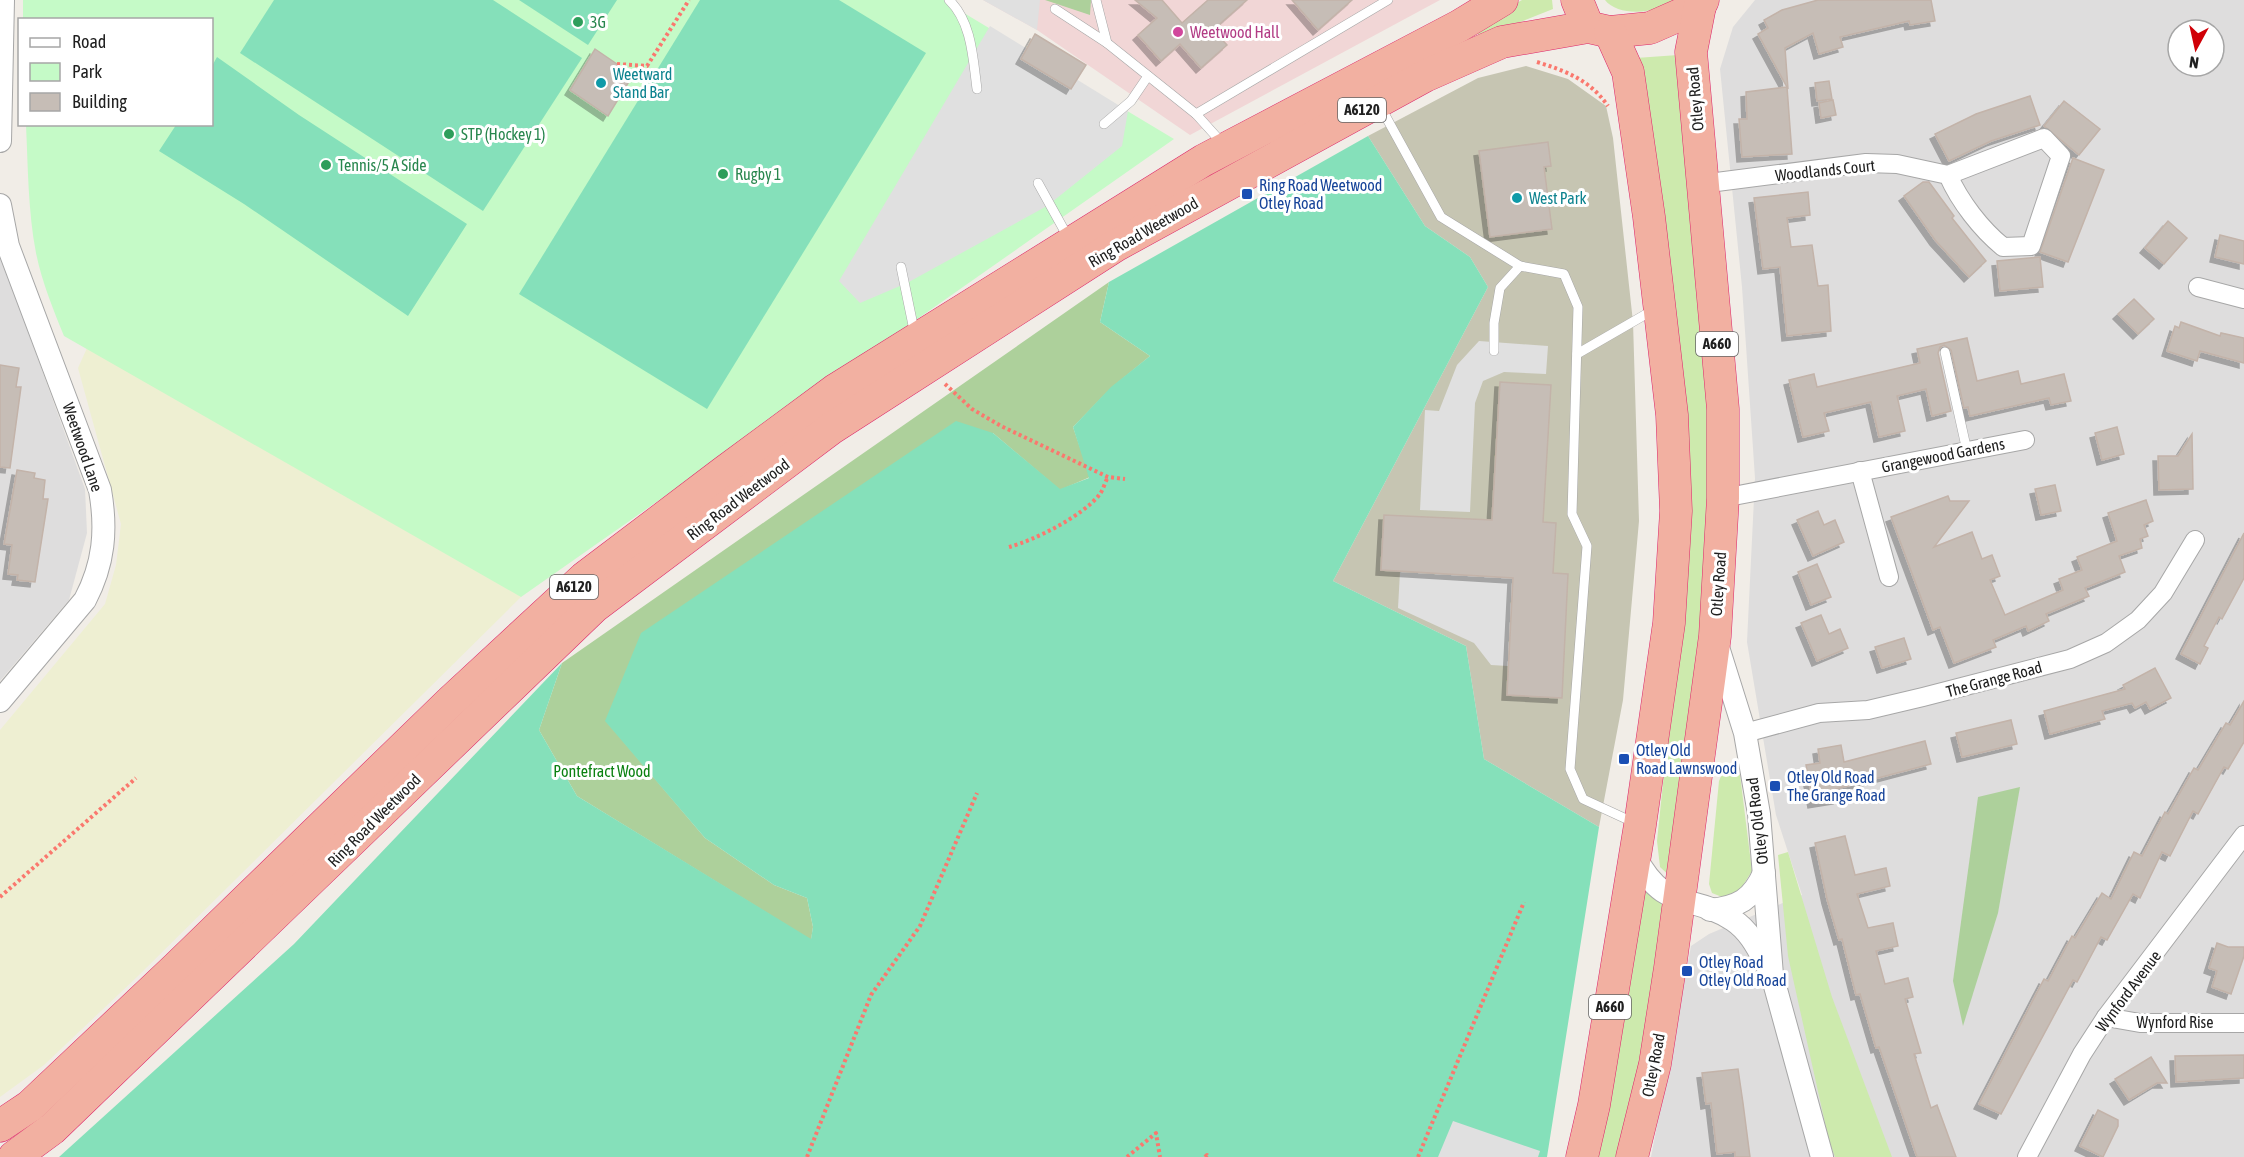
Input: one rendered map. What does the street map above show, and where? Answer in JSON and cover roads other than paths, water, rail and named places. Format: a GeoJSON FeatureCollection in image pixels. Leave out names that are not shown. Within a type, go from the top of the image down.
{"type":"FeatureCollection","features":[{"type":"Feature","properties":{"kind":"highway","name":"Ring Road Weetwood"},"geometry":{"type":"LineString","coordinates":[[0,1126],[30,1106],[169,976],[451,701],[584,578],[836,390],[913,326],[1071,242],[1204,160],[1502,0]]}},
{"type":"Feature","properties":{"kind":"highway","name":"A6120"},"geometry":{"type":"LineString","coordinates":[[1592,20],[1650,28],[1702,3]]}},
{"type":"Feature","properties":{"kind":"highway","name":"Otley Road"},"geometry":{"type":"LineString","coordinates":[[1632,1157],[1655,1064],[1679,901],[1715,636],[1724,498],[1723,409],[1701,184],[1691,52],[1702,3]]}},
{"type":"Feature","properties":{"kind":"highway","name":"Ring Road Weetwood"},"geometry":{"type":"LineString","coordinates":[[14,1157],[52,1129],[594,607],[832,428],[1115,246],[1425,76],[1502,42],[1592,20]]}},
{"type":"Feature","properties":{"kind":"highway","name":"A660"},"geometry":{"type":"LineString","coordinates":[[1581,1157],[1593,1106],[1640,825],[1669,623],[1676,511],[1672,415],[1634,105],[1628,72],[1592,20]]}},
{"type":"Feature","properties":{"kind":"street"},"geometry":{"type":"LineString","coordinates":[[0,141],[2,4]]}},
{"type":"Feature","properties":{"kind":"street"},"geometry":{"type":"LineString","coordinates":[[2044,138],[2061,156],[2031,246],[2003,247],[1990,236],[1954,190],[1948,175],[2044,138]]}},
{"type":"Feature","properties":{"kind":"street","name":"Woodlands Court"},"geometry":{"type":"LineString","coordinates":[[1701,184],[1866,163],[1897,164],[1948,175]]}},
{"type":"Feature","properties":{"kind":"street","name":"Weetwood Lane"},"geometry":{"type":"LineString","coordinates":[[0,215],[14,262],[96,480],[105,532],[94,582],[85,600],[0,701]]}},
{"type":"Feature","properties":{"kind":"street"},"geometry":{"type":"LineString","coordinates":[[2198,287],[2244,299]]}},
{"type":"Feature","properties":{"kind":"street","name":"Grangewood Gardens"},"geometry":{"type":"LineString","coordinates":[[1724,498],[2025,440]]}},
{"type":"Feature","properties":{"kind":"street","name":"Grangewood Gardens"},"geometry":{"type":"LineString","coordinates":[[1860,471],[1889,577]]}},
{"type":"Feature","properties":{"kind":"street","name":"The Grange Road"},"geometry":{"type":"LineString","coordinates":[[1745,733],[1819,713],[1868,710],[2070,659],[2106,643],[2138,620],[2163,593],[2195,540]]}},
{"type":"Feature","properties":{"kind":"street","name":"Otley Old Road"},"geometry":{"type":"LineString","coordinates":[[1715,636],[1745,733],[1759,814],[1772,975],[1822,1157]]}},
{"type":"Feature","properties":{"kind":"street","name":"Wynford Avenue"},"geometry":{"type":"LineString","coordinates":[[2026,1157],[2082,1054],[2106,1017],[2244,835]]}},
{"type":"Feature","properties":{"kind":"street","name":"Otley Old Road"},"geometry":{"type":"LineString","coordinates":[[1635,856],[1653,882],[1679,901],[1710,910],[1734,921],[1747,932],[1772,975]]}},
{"type":"Feature","properties":{"kind":"street"},"geometry":{"type":"LineString","coordinates":[[1710,910],[1727,908],[1747,901],[1757,890],[1764,873]]}},
{"type":"Feature","properties":{"kind":"street","name":"Wynford Rise"},"geometry":{"type":"LineString","coordinates":[[2106,1017],[2140,1023],[2244,1023]]}},
{"type":"Feature","properties":{"kind":"lane"},"geometry":{"type":"LineString","coordinates":[[949,0],[959,10],[972,48],[977,89]]}},
{"type":"Feature","properties":{"kind":"lane"},"geometry":{"type":"LineString","coordinates":[[1095,0],[1107,43]]}},
{"type":"Feature","properties":{"kind":"lane"},"geometry":{"type":"LineString","coordinates":[[1197,114],[1388,0]]}},
{"type":"Feature","properties":{"kind":"lane"},"geometry":{"type":"LineString","coordinates":[[1055,9],[1107,43],[1197,114],[1227,149]]}},
{"type":"Feature","properties":{"kind":"lane"},"geometry":{"type":"LineString","coordinates":[[1104,124],[1131,100],[1148,76]]}},
{"type":"Feature","properties":{"kind":"lane"},"geometry":{"type":"LineString","coordinates":[[1377,102],[1442,217],[1520,266],[1564,274],[1578,307],[1572,514],[1587,546],[1570,769],[1583,799],[1640,825]]}},
{"type":"Feature","properties":{"kind":"lane"},"geometry":{"type":"LineString","coordinates":[[1038,183],[1071,242]]}},
{"type":"Feature","properties":{"kind":"lane"},"geometry":{"type":"LineString","coordinates":[[1494,351],[1494,323],[1500,288],[1520,266]]}},
{"type":"Feature","properties":{"kind":"lane"},"geometry":{"type":"LineString","coordinates":[[901,267],[913,326]]}},
{"type":"Feature","properties":{"kind":"lane"},"geometry":{"type":"LineString","coordinates":[[1577,354],[1659,307]]}},
{"type":"Feature","properties":{"kind":"lane"},"geometry":{"type":"LineString","coordinates":[[1945,352],[1967,451]]}},
{"type":"Feature","properties":{"kind":"place","name":"3G"},"geometry":{"type":"Point","coordinates":[578,22]}},
{"type":"Feature","properties":{"kind":"place","name":"Weetwood Hall"},"geometry":{"type":"Point","coordinates":[1178,32]}},
{"type":"Feature","properties":{"kind":"place","name":"Weetward Stand Bar"},"geometry":{"type":"Point","coordinates":[601,83]}},
{"type":"Feature","properties":{"kind":"place","name":"STP (Hockey 1)"},"geometry":{"type":"Point","coordinates":[449,134]}},
{"type":"Feature","properties":{"kind":"place","name":"Tennis/5 A Side"},"geometry":{"type":"Point","coordinates":[326,165]}},
{"type":"Feature","properties":{"kind":"place","name":"Rugby 1"},"geometry":{"type":"Point","coordinates":[723,174]}},
{"type":"Feature","properties":{"kind":"place","name":"Ring Road Weetwood Otley Road"},"geometry":{"type":"Point","coordinates":[1247,194]}},
{"type":"Feature","properties":{"kind":"place","name":"West Park"},"geometry":{"type":"Point","coordinates":[1517,198]}},
{"type":"Feature","properties":{"kind":"place","name":"Otley Old Road Lawnswood"},"geometry":{"type":"Point","coordinates":[1624,759]}},
{"type":"Feature","properties":{"kind":"place","name":"Otley Old Road The Grange Road"},"geometry":{"type":"Point","coordinates":[1775,786]}},
{"type":"Feature","properties":{"kind":"place","name":"Otley Road Otley Old Road"},"geometry":{"type":"Point","coordinates":[1687,971]}},
{"type":"Feature","properties":{"kind":"park label","name":"Pontefract Wood"},"geometry":{"type":"Point","coordinates":[602,771]}}]}
